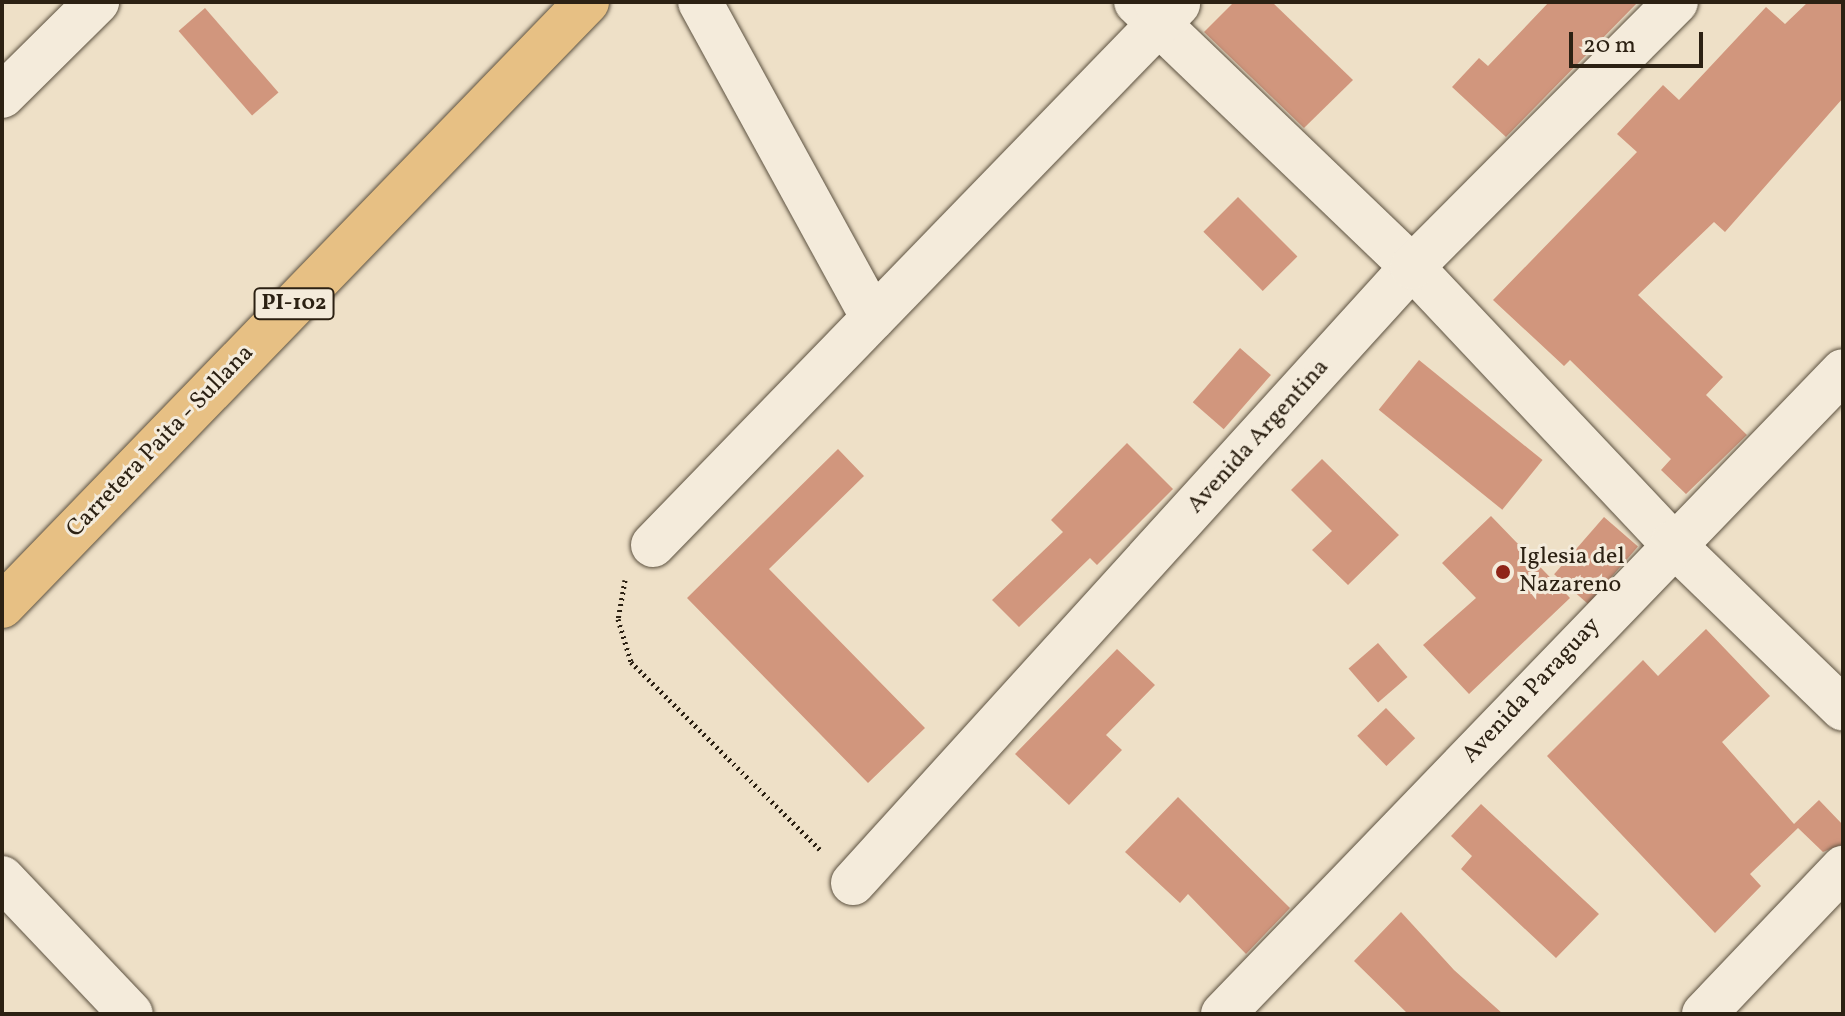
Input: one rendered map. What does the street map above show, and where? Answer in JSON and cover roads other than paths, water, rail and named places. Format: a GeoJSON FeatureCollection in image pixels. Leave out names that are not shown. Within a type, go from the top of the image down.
{"type":"FeatureCollection","features":[{"type":"Feature","properties":{"kind":"main road","name":"Carretera Paita - Sullana"},"geometry":{"type":"LineString","coordinates":[[2,606],[587,2]]}},
{"type":"Feature","properties":{"kind":"street"},"geometry":{"type":"LineString","coordinates":[[2,96],[97,2]]}},
{"type":"Feature","properties":{"kind":"street"},"geometry":{"type":"LineString","coordinates":[[700,2],[873,318]]}},
{"type":"Feature","properties":{"kind":"street","name":"Avenida Argentina"},"geometry":{"type":"LineString","coordinates":[[853,883],[1412,267],[1676,2]]}},
{"type":"Feature","properties":{"kind":"street"},"geometry":{"type":"LineString","coordinates":[[653,545],[873,318],[1158,9],[1412,267],[1672,543],[1843,709]]}},
{"type":"Feature","properties":{"kind":"street","name":"Avenida Paraguay"},"geometry":{"type":"LineString","coordinates":[[1223,1014],[1672,543],[1843,371]]}},
{"type":"Feature","properties":{"kind":"street"},"geometry":{"type":"LineString","coordinates":[[1704,1014],[1843,868]]}},
{"type":"Feature","properties":{"kind":"street"},"geometry":{"type":"LineString","coordinates":[[2,878],[131,1014]]}},
{"type":"Feature","properties":{"kind":"place","name":"Iglesia del Nazareno"},"geometry":{"type":"Point","coordinates":[1503,572]}}]}
